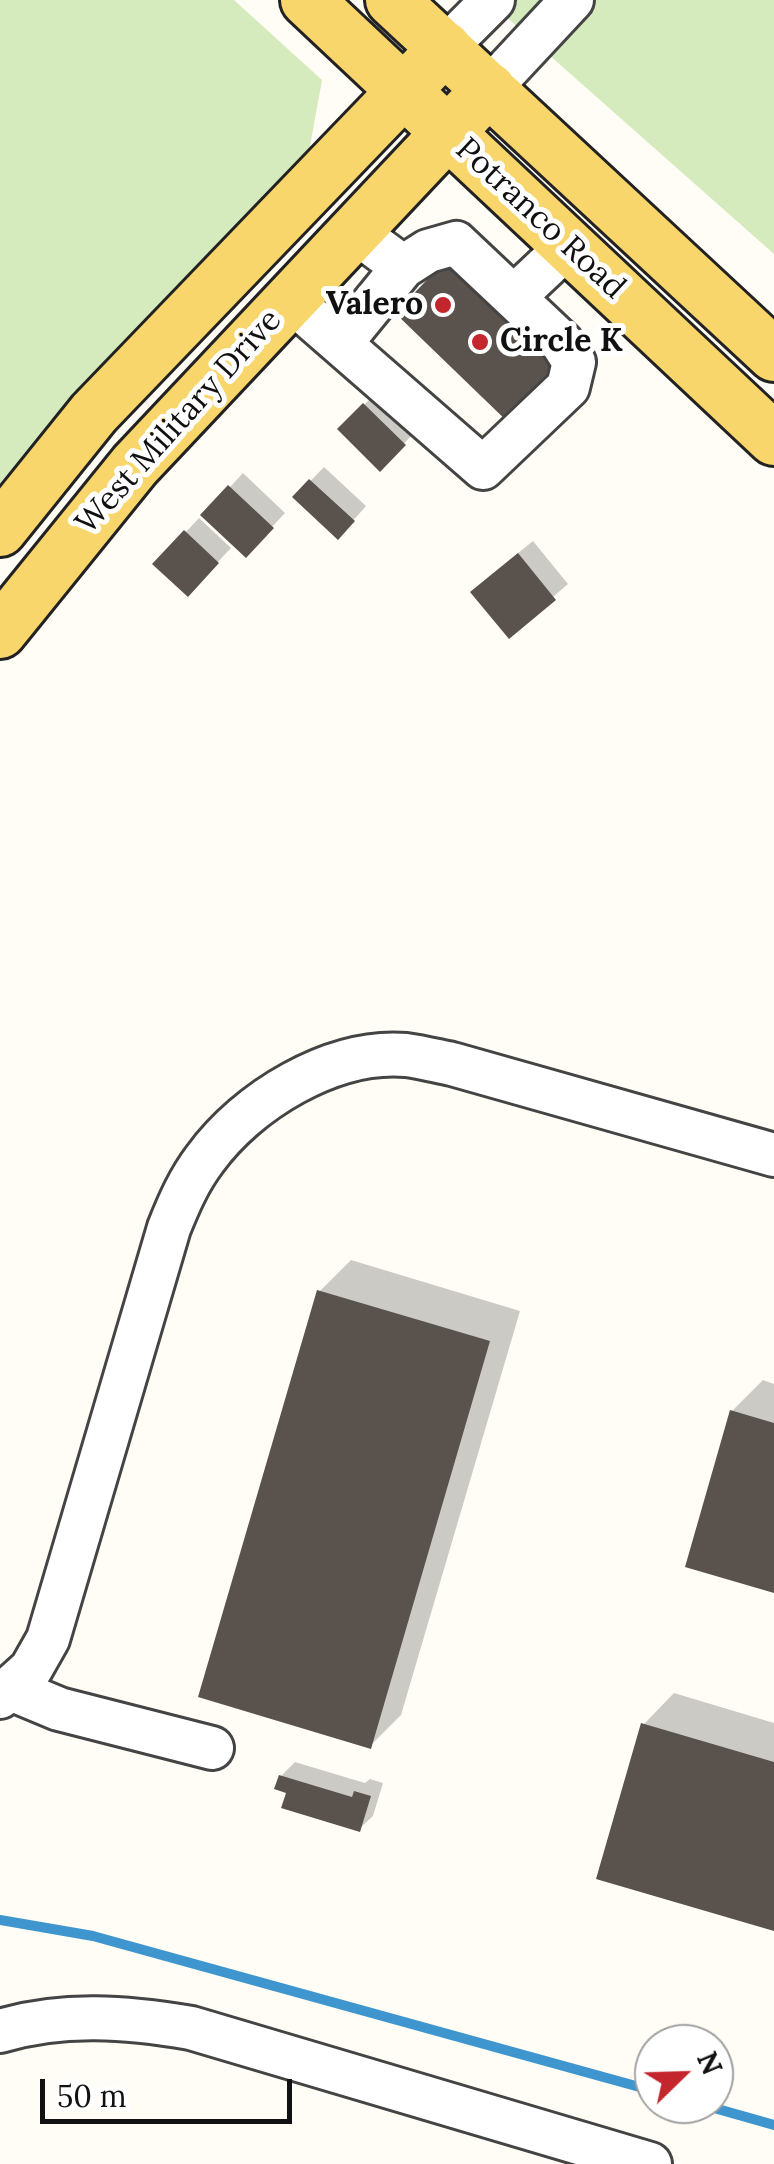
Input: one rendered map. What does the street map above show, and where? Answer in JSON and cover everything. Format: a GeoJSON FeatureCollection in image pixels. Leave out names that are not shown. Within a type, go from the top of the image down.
{"type":"FeatureCollection","features":[{"type":"Feature","properties":{"kind":"main road","name":"Potranco Road"},"geometry":{"type":"LineString","coordinates":[[307,0],[774,438]]}},
{"type":"Feature","properties":{"kind":"main road","name":"Potranco Road"},"geometry":{"type":"LineString","coordinates":[[392,0],[774,355]]}},
{"type":"Feature","properties":{"kind":"main road","name":"West Military Drive"},"geometry":{"type":"LineString","coordinates":[[0,530],[94,414],[445,48]]}},
{"type":"Feature","properties":{"kind":"main road","name":"West Military Drive"},"geometry":{"type":"LineString","coordinates":[[0,632],[134,465],[489,89]]}},
{"type":"Feature","properties":{"kind":"street","name":"West Military Drive"},"geometry":{"type":"LineString","coordinates":[[445,48],[493,0]]}},
{"type":"Feature","properties":{"kind":"street","name":"West Military Drive"},"geometry":{"type":"LineString","coordinates":[[489,89],[572,0]]}},
{"type":"Feature","properties":{"kind":"street"},"geometry":{"type":"LineString","coordinates":[[354,230],[403,267]]}},
{"type":"Feature","properties":{"kind":"street"},"geometry":{"type":"LineString","coordinates":[[289,299],[483,468],[568,387],[574,362],[562,343],[456,243],[428,251],[403,267],[340,343]]}},
{"type":"Feature","properties":{"kind":"street"},"geometry":{"type":"LineString","coordinates":[[514,297],[568,246]]}},
{"type":"Feature","properties":{"kind":"street"},"geometry":{"type":"LineString","coordinates":[[5,1693],[32,1669],[48,1639],[160,1258],[184,1190],[225,1135],[275,1094],[328,1068],[356,1060],[404,1055],[452,1064],[774,1156]]}},
{"type":"Feature","properties":{"kind":"street"},"geometry":{"type":"LineString","coordinates":[[5,1693],[212,1748]]}},
{"type":"Feature","properties":{"kind":"street"},"geometry":{"type":"LineString","coordinates":[[0,2032],[75,2018],[138,2019],[191,2028],[650,2164]]}},
{"type":"Feature","properties":{"kind":"green space"},"geometry":{"type":"Polygon","coordinates":[[[0,0],[234,0],[322,80],[309,152],[0,497],[0,0]]]}},
{"type":"Feature","properties":{"kind":"green space"},"geometry":{"type":"Polygon","coordinates":[[[487,0],[774,0],[774,254],[487,0]]]}},
{"type":"Feature","properties":{"kind":"building"},"geometry":{"type":"Polygon","coordinates":[[[448,258],[564,372],[512,426],[395,313],[448,258]]]}},
{"type":"Feature","properties":{"kind":"building"},"geometry":{"type":"Polygon","coordinates":[[[363,403],[406,445],[380,472],[337,429],[363,403]]]}},
{"type":"Feature","properties":{"kind":"building"},"geometry":{"type":"Polygon","coordinates":[[[309,479],[355,521],[338,540],[292,497],[309,479]]]}},
{"type":"Feature","properties":{"kind":"building"},"geometry":{"type":"Polygon","coordinates":[[[228,485],[274,528],[246,558],[200,515],[228,485]]]}},
{"type":"Feature","properties":{"kind":"building"},"geometry":{"type":"Polygon","coordinates":[[[184,530],[219,563],[188,597],[152,564],[184,530]]]}},
{"type":"Feature","properties":{"kind":"building"},"geometry":{"type":"Polygon","coordinates":[[[518,553],[556,600],[509,639],[470,592],[518,553]]]}},
{"type":"Feature","properties":{"kind":"building"},"geometry":{"type":"Polygon","coordinates":[[[317,1290],[490,1341],[371,1749],[198,1697],[317,1290]]]}},
{"type":"Feature","properties":{"kind":"building"},"geometry":{"type":"Polygon","coordinates":[[[730,1410],[774,1423],[774,1593],[685,1567],[730,1410]]]}},
{"type":"Feature","properties":{"kind":"building"},"geometry":{"type":"Polygon","coordinates":[[[641,1723],[774,1762],[774,1931],[596,1879],[641,1723]]]}},
{"type":"Feature","properties":{"kind":"building"},"geometry":{"type":"Polygon","coordinates":[[[279,1775],[352,1797],[354,1791],[371,1796],[360,1832],[281,1808],[286,1793],[274,1789],[279,1775]]]}},
{"type":"Feature","properties":{"kind":"waterway"},"geometry":{"type":"LineString","coordinates":[[0,1920],[93,1936],[634,2085]]}},
{"type":"Feature","properties":{"kind":"waterway"},"geometry":{"type":"LineString","coordinates":[[734,2114],[774,2125]]}},
{"type":"Feature","properties":{"kind":"place","name":"Valero"},"geometry":{"type":"Point","coordinates":[443,305]}},
{"type":"Feature","properties":{"kind":"place","name":"Circle K"},"geometry":{"type":"Point","coordinates":[480,342]}}]}
